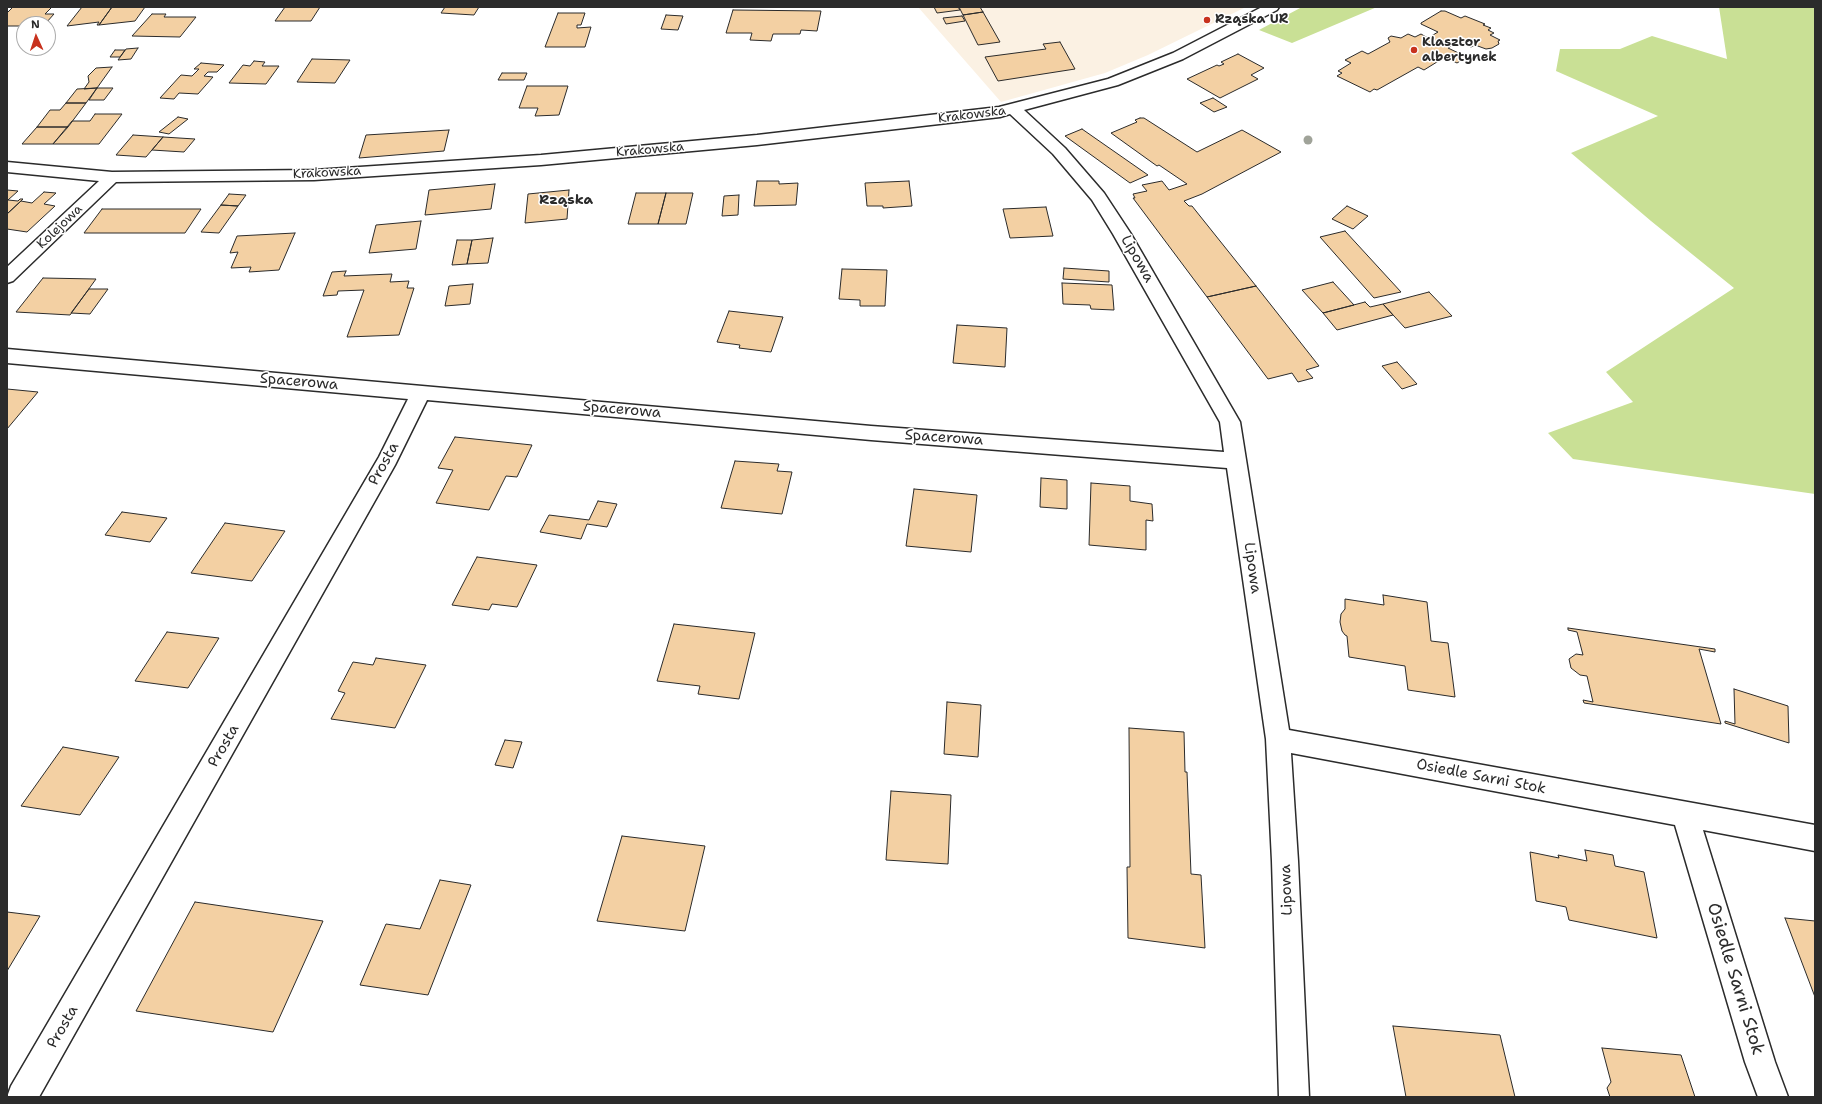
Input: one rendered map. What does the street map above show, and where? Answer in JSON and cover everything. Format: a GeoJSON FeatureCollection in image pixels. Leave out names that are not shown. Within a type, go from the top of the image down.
{"type":"FeatureCollection","features":[{"type":"Feature","properties":{"kind":"street","name":"Krakowska"},"geometry":{"type":"LineString","coordinates":[[7,167],[112,177],[314,175],[541,160],[765,140],[1013,109],[1113,82],[1178,56],[1272,7]]}},
{"type":"Feature","properties":{"kind":"street","name":"Lipowa"},"geometry":{"type":"LineString","coordinates":[[1013,109],[1060,151],[1098,197],[1122,234],[1230,422],[1278,739],[1286,861],[1294,1097]]}},
{"type":"Feature","properties":{"kind":"street","name":"Kolejowa"},"geometry":{"type":"LineString","coordinates":[[7,277],[112,177]]}},
{"type":"Feature","properties":{"kind":"street","name":"Spacerowa"},"geometry":{"type":"LineString","coordinates":[[7,356],[878,433],[1237,461]]}},
{"type":"Feature","properties":{"kind":"street","name":"Prosta"},"geometry":{"type":"LineString","coordinates":[[22,1097],[388,459],[421,392]]}},
{"type":"Feature","properties":{"kind":"street","name":"Osiedle Sarni Stok"},"geometry":{"type":"LineString","coordinates":[[1278,739],[1815,838]]}},
{"type":"Feature","properties":{"kind":"street","name":"Osiedle Sarni Stok"},"geometry":{"type":"LineString","coordinates":[[1685,815],[1760,1062],[1773,1097]]}},
{"type":"Feature","properties":{"kind":"shaded area"},"geometry":{"type":"Polygon","coordinates":[[[918,7],[1246,7],[1148,55],[1105,73],[1001,102],[918,7]]]}},
{"type":"Feature","properties":{"kind":"green space"},"geometry":{"type":"Polygon","coordinates":[[[1302,7],[1377,7],[1292,43],[1259,30],[1302,7]]]}},
{"type":"Feature","properties":{"kind":"green space"},"geometry":{"type":"Polygon","coordinates":[[[1719,7],[1815,7],[1815,494],[1573,459],[1548,433],[1633,402],[1606,372],[1734,288],[1651,221],[1571,153],[1658,116],[1556,71],[1560,49],[1620,49],[1652,36],[1727,59],[1719,7]]]}},
{"type":"Feature","properties":{"kind":"building"},"geometry":{"type":"Polygon","coordinates":[[[13,7],[52,7],[45,14],[54,14],[52,16],[16,16],[16,26],[7,26],[7,13],[13,7]]]}},
{"type":"Feature","properties":{"kind":"building"},"geometry":{"type":"Polygon","coordinates":[[[82,7],[112,7],[99,25],[97,25],[99,22],[67,26],[82,7]]]}},
{"type":"Feature","properties":{"kind":"building"},"geometry":{"type":"Polygon","coordinates":[[[112,7],[145,7],[135,21],[99,25],[112,7]]]}},
{"type":"Feature","properties":{"kind":"building"},"geometry":{"type":"Polygon","coordinates":[[[285,7],[320,7],[311,21],[275,21],[285,7]]]}},
{"type":"Feature","properties":{"kind":"building"},"geometry":{"type":"Polygon","coordinates":[[[445,7],[479,7],[474,15],[441,13],[445,7]]]}},
{"type":"Feature","properties":{"kind":"building"},"geometry":{"type":"Polygon","coordinates":[[[934,7],[958,7],[960,10],[937,13],[934,7]]]}},
{"type":"Feature","properties":{"kind":"building"},"geometry":{"type":"Polygon","coordinates":[[[959,7],[980,7],[983,12],[963,15],[959,7]]]}},
{"type":"Feature","properties":{"kind":"building"},"geometry":{"type":"Polygon","coordinates":[[[733,10],[821,11],[817,31],[801,30],[800,34],[773,34],[771,41],[750,40],[752,33],[726,33],[733,10]]]}},
{"type":"Feature","properties":{"kind":"building","name":"Klasztor albertynek"},"geometry":{"type":"Polygon","coordinates":[[[1441,11],[1445,11],[1461,18],[1465,16],[1485,24],[1483,25],[1491,28],[1488,30],[1494,33],[1490,35],[1500,40],[1498,41],[1499,44],[1492,48],[1486,49],[1475,45],[1471,47],[1464,44],[1461,46],[1449,42],[1446,43],[1451,46],[1448,48],[1467,57],[1457,63],[1445,57],[1424,70],[1418,67],[1377,90],[1374,89],[1370,92],[1337,76],[1342,73],[1338,71],[1351,63],[1345,60],[1362,51],[1368,54],[1390,42],[1388,38],[1391,36],[1401,38],[1408,34],[1415,37],[1421,34],[1428,38],[1438,32],[1421,23],[1441,11]]]}},
{"type":"Feature","properties":{"kind":"building"},"geometry":{"type":"Polygon","coordinates":[[[983,12],[1000,42],[978,45],[963,15],[983,12]]]}},
{"type":"Feature","properties":{"kind":"building"},"geometry":{"type":"Polygon","coordinates":[[[558,13],[585,13],[581,25],[577,25],[577,28],[591,27],[585,47],[545,47],[558,13]]]}},
{"type":"Feature","properties":{"kind":"building"},"geometry":{"type":"Polygon","coordinates":[[[152,14],[166,14],[164,17],[196,17],[180,37],[132,36],[152,14]]]}},
{"type":"Feature","properties":{"kind":"building"},"geometry":{"type":"Polygon","coordinates":[[[666,15],[683,16],[678,30],[661,29],[666,15]]]}},
{"type":"Feature","properties":{"kind":"building"},"geometry":{"type":"Polygon","coordinates":[[[962,16],[965,21],[946,24],[943,18],[962,16]]]}},
{"type":"Feature","properties":{"kind":"building"},"geometry":{"type":"Polygon","coordinates":[[[1060,42],[1075,69],[998,81],[985,57],[1046,49],[1043,44],[1060,42]]]}},
{"type":"Feature","properties":{"kind":"building"},"geometry":{"type":"Polygon","coordinates":[[[138,48],[131,59],[118,60],[126,49],[138,48]]]}},
{"type":"Feature","properties":{"kind":"building"},"geometry":{"type":"Polygon","coordinates":[[[115,50],[125,50],[120,57],[110,57],[115,50]]]}},
{"type":"Feature","properties":{"kind":"building"},"geometry":{"type":"Polygon","coordinates":[[[1238,54],[1264,68],[1251,75],[1258,79],[1220,98],[1187,79],[1217,65],[1219,66],[1224,64],[1221,62],[1238,54]]]}},
{"type":"Feature","properties":{"kind":"building"},"geometry":{"type":"Polygon","coordinates":[[[312,59],[350,60],[335,83],[297,82],[312,59]]]}},
{"type":"Feature","properties":{"kind":"building"},"geometry":{"type":"Polygon","coordinates":[[[254,61],[265,62],[262,66],[279,66],[266,84],[229,83],[243,65],[250,66],[254,61]]]}},
{"type":"Feature","properties":{"kind":"building"},"geometry":{"type":"Polygon","coordinates":[[[201,63],[224,65],[217,72],[208,72],[204,76],[213,77],[198,94],[179,93],[174,99],[160,98],[181,75],[192,76],[199,69],[194,69],[201,63]]]}},
{"type":"Feature","properties":{"kind":"building"},"geometry":{"type":"Polygon","coordinates":[[[112,67],[97,88],[84,89],[89,82],[88,76],[96,68],[112,67]]]}},
{"type":"Feature","properties":{"kind":"building"},"geometry":{"type":"Polygon","coordinates":[[[502,73],[527,73],[524,80],[498,80],[502,73]]]}},
{"type":"Feature","properties":{"kind":"building"},"geometry":{"type":"Polygon","coordinates":[[[527,86],[568,86],[559,115],[535,116],[538,108],[519,108],[527,86]]]}},
{"type":"Feature","properties":{"kind":"building"},"geometry":{"type":"Polygon","coordinates":[[[97,88],[113,88],[104,100],[89,100],[97,88]]]}},
{"type":"Feature","properties":{"kind":"building"},"geometry":{"type":"Polygon","coordinates":[[[97,88],[86,103],[66,103],[77,89],[97,88]]]}},
{"type":"Feature","properties":{"kind":"building"},"geometry":{"type":"Polygon","coordinates":[[[1213,98],[1227,107],[1214,112],[1200,103],[1213,98]]]}},
{"type":"Feature","properties":{"kind":"building"},"geometry":{"type":"Polygon","coordinates":[[[66,103],[86,103],[68,127],[37,127],[50,110],[60,110],[66,103]]]}},
{"type":"Feature","properties":{"kind":"building"},"geometry":{"type":"Polygon","coordinates":[[[95,114],[122,114],[99,144],[53,144],[72,121],[90,121],[95,114]]]}},
{"type":"Feature","properties":{"kind":"building"},"geometry":{"type":"Polygon","coordinates":[[[178,117],[188,119],[169,134],[159,132],[178,117]]]}},
{"type":"Feature","properties":{"kind":"building"},"geometry":{"type":"Polygon","coordinates":[[[1144,118],[1197,152],[1242,130],[1281,152],[1202,194],[1184,201],[1189,206],[1192,206],[1256,286],[1207,297],[1133,198],[1135,198],[1133,194],[1147,191],[1142,185],[1162,181],[1169,190],[1187,184],[1159,165],[1157,166],[1111,133],[1137,122],[1135,120],[1144,118]]]}},
{"type":"Feature","properties":{"kind":"building"},"geometry":{"type":"Polygon","coordinates":[[[37,127],[68,127],[53,144],[22,144],[37,127]]]}},
{"type":"Feature","properties":{"kind":"building"},"geometry":{"type":"Polygon","coordinates":[[[1082,129],[1148,175],[1130,183],[1065,136],[1082,129]]]}},
{"type":"Feature","properties":{"kind":"building"},"geometry":{"type":"Polygon","coordinates":[[[449,130],[444,151],[359,158],[366,135],[449,130]]]}},
{"type":"Feature","properties":{"kind":"building"},"geometry":{"type":"Polygon","coordinates":[[[133,135],[163,137],[146,157],[116,155],[133,135]]]}},
{"type":"Feature","properties":{"kind":"building"},"geometry":{"type":"Polygon","coordinates":[[[163,137],[195,139],[184,152],[152,150],[163,137]]]}},
{"type":"Feature","properties":{"kind":"building"},"geometry":{"type":"Polygon","coordinates":[[[757,181],[779,181],[779,184],[798,183],[796,205],[754,206],[757,181]]]}},
{"type":"Feature","properties":{"kind":"building"},"geometry":{"type":"Polygon","coordinates":[[[909,181],[912,206],[883,208],[883,206],[867,206],[865,183],[909,181]]]}},
{"type":"Feature","properties":{"kind":"building"},"geometry":{"type":"Polygon","coordinates":[[[495,184],[491,209],[425,215],[429,190],[495,184]]]}},
{"type":"Feature","properties":{"kind":"building"},"geometry":{"type":"Polygon","coordinates":[[[7,190],[18,191],[8,200],[18,201],[23,199],[7,214],[7,190]]]}},
{"type":"Feature","properties":{"kind":"building"},"geometry":{"type":"Polygon","coordinates":[[[569,190],[567,219],[525,223],[528,194],[569,190]]]}},
{"type":"Feature","properties":{"kind":"building"},"geometry":{"type":"Polygon","coordinates":[[[44,192],[56,193],[44,204],[55,206],[27,232],[7,229],[7,214],[21,201],[32,203],[44,192]]]}},
{"type":"Feature","properties":{"kind":"building"},"geometry":{"type":"Polygon","coordinates":[[[636,193],[666,193],[658,224],[628,224],[636,193]]]}},
{"type":"Feature","properties":{"kind":"building"},"geometry":{"type":"Polygon","coordinates":[[[666,193],[693,193],[686,224],[658,224],[666,193]]]}},
{"type":"Feature","properties":{"kind":"building"},"geometry":{"type":"Polygon","coordinates":[[[229,194],[246,195],[238,206],[221,205],[229,194]]]}},
{"type":"Feature","properties":{"kind":"building"},"geometry":{"type":"Polygon","coordinates":[[[739,195],[738,215],[722,216],[724,196],[739,195]]]}},
{"type":"Feature","properties":{"kind":"building"},"geometry":{"type":"Polygon","coordinates":[[[221,205],[238,206],[219,233],[201,232],[221,205]]]}},
{"type":"Feature","properties":{"kind":"building"},"geometry":{"type":"Polygon","coordinates":[[[1347,206],[1368,216],[1353,229],[1332,219],[1347,206]]]}},
{"type":"Feature","properties":{"kind":"building"},"geometry":{"type":"Polygon","coordinates":[[[1046,207],[1053,236],[1010,238],[1003,209],[1046,207]]]}},
{"type":"Feature","properties":{"kind":"building"},"geometry":{"type":"Polygon","coordinates":[[[102,209],[201,209],[185,233],[84,233],[102,209]]]}},
{"type":"Feature","properties":{"kind":"building"},"geometry":{"type":"Polygon","coordinates":[[[421,221],[416,249],[369,253],[376,225],[421,221]]]}},
{"type":"Feature","properties":{"kind":"building"},"geometry":{"type":"Polygon","coordinates":[[[1345,231],[1401,292],[1374,298],[1320,237],[1345,231]]]}},
{"type":"Feature","properties":{"kind":"building"},"geometry":{"type":"Polygon","coordinates":[[[295,233],[279,270],[249,272],[251,267],[231,268],[238,252],[230,253],[237,236],[295,233]]]}},
{"type":"Feature","properties":{"kind":"building"},"geometry":{"type":"Polygon","coordinates":[[[493,238],[488,263],[467,264],[472,240],[493,238]]]}},
{"type":"Feature","properties":{"kind":"building"},"geometry":{"type":"Polygon","coordinates":[[[457,240],[472,240],[467,264],[452,265],[457,240]]]}},
{"type":"Feature","properties":{"kind":"building"},"geometry":{"type":"Polygon","coordinates":[[[1064,268],[1109,271],[1109,282],[1063,279],[1064,268]]]}},
{"type":"Feature","properties":{"kind":"building"},"geometry":{"type":"Polygon","coordinates":[[[842,269],[887,270],[885,306],[860,306],[860,300],[839,299],[842,269]]]}},
{"type":"Feature","properties":{"kind":"building"},"geometry":{"type":"Polygon","coordinates":[[[346,271],[344,276],[392,274],[390,282],[409,281],[407,288],[414,288],[399,335],[347,337],[364,290],[338,291],[337,295],[323,296],[332,272],[346,271]]]}},
{"type":"Feature","properties":{"kind":"building"},"geometry":{"type":"Polygon","coordinates":[[[43,278],[96,279],[70,315],[16,312],[43,278]]]}},
{"type":"Feature","properties":{"kind":"building"},"geometry":{"type":"Polygon","coordinates":[[[1333,282],[1354,305],[1323,313],[1302,290],[1333,282]]]}},
{"type":"Feature","properties":{"kind":"building"},"geometry":{"type":"Polygon","coordinates":[[[1062,283],[1112,285],[1114,310],[1091,309],[1090,305],[1063,304],[1062,283]]]}},
{"type":"Feature","properties":{"kind":"building"},"geometry":{"type":"Polygon","coordinates":[[[473,284],[470,304],[445,306],[449,286],[473,284]]]}},
{"type":"Feature","properties":{"kind":"building"},"geometry":{"type":"Polygon","coordinates":[[[1256,286],[1319,366],[1306,370],[1313,378],[1298,382],[1292,373],[1268,379],[1207,297],[1256,286]]]}},
{"type":"Feature","properties":{"kind":"building"},"geometry":{"type":"Polygon","coordinates":[[[89,289],[108,289],[90,314],[71,313],[89,289]]]}},
{"type":"Feature","properties":{"kind":"building"},"geometry":{"type":"Polygon","coordinates":[[[1429,292],[1452,316],[1405,328],[1383,304],[1429,292]]]}},
{"type":"Feature","properties":{"kind":"building"},"geometry":{"type":"Polygon","coordinates":[[[1365,302],[1370,307],[1383,304],[1393,315],[1337,330],[1323,313],[1365,302]]]}},
{"type":"Feature","properties":{"kind":"building"},"geometry":{"type":"Polygon","coordinates":[[[729,311],[783,317],[771,352],[739,348],[740,345],[717,342],[729,311]]]}},
{"type":"Feature","properties":{"kind":"building"},"geometry":{"type":"Polygon","coordinates":[[[957,325],[1007,328],[1005,367],[953,363],[957,325]]]}},
{"type":"Feature","properties":{"kind":"building"},"geometry":{"type":"Polygon","coordinates":[[[1397,362],[1417,384],[1402,389],[1382,366],[1397,362]]]}},
{"type":"Feature","properties":{"kind":"building"},"geometry":{"type":"Polygon","coordinates":[[[7,389],[38,392],[7,429],[7,389]]]}},
{"type":"Feature","properties":{"kind":"building"},"geometry":{"type":"Polygon","coordinates":[[[455,437],[532,445],[517,477],[506,476],[489,510],[436,503],[453,470],[438,468],[455,437]]]}},
{"type":"Feature","properties":{"kind":"building"},"geometry":{"type":"Polygon","coordinates":[[[735,461],[779,464],[777,471],[792,472],[782,514],[721,508],[735,461]]]}},
{"type":"Feature","properties":{"kind":"building"},"geometry":{"type":"Polygon","coordinates":[[[1041,478],[1067,480],[1067,509],[1040,507],[1041,478]]]}},
{"type":"Feature","properties":{"kind":"building"},"geometry":{"type":"Polygon","coordinates":[[[1091,483],[1130,486],[1130,501],[1152,504],[1153,521],[1146,520],[1146,550],[1089,545],[1091,483]]]}},
{"type":"Feature","properties":{"kind":"building"},"geometry":{"type":"Polygon","coordinates":[[[914,489],[977,495],[971,552],[906,546],[914,489]]]}},
{"type":"Feature","properties":{"kind":"building"},"geometry":{"type":"Polygon","coordinates":[[[598,501],[617,504],[607,527],[587,524],[581,539],[540,532],[549,515],[589,520],[598,501]]]}},
{"type":"Feature","properties":{"kind":"building"},"geometry":{"type":"Polygon","coordinates":[[[122,512],[167,518],[150,542],[105,535],[122,512]]]}},
{"type":"Feature","properties":{"kind":"building"},"geometry":{"type":"Polygon","coordinates":[[[225,523],[285,531],[252,581],[191,573],[225,523]]]}},
{"type":"Feature","properties":{"kind":"building"},"geometry":{"type":"Polygon","coordinates":[[[477,557],[537,565],[517,607],[492,604],[489,610],[452,605],[477,557]]]}},
{"type":"Feature","properties":{"kind":"building"},"geometry":{"type":"Polygon","coordinates":[[[1383,595],[1427,602],[1431,641],[1448,643],[1455,697],[1408,690],[1405,666],[1349,657],[1347,636],[1342,631],[1340,622],[1341,614],[1345,609],[1345,599],[1384,605],[1383,595]]]}},
{"type":"Feature","properties":{"kind":"building"},"geometry":{"type":"Polygon","coordinates":[[[674,624],[755,633],[739,699],[698,694],[700,686],[657,681],[674,624]]]}},
{"type":"Feature","properties":{"kind":"building"},"geometry":{"type":"Polygon","coordinates":[[[1568,628],[1715,649],[1715,652],[1699,649],[1721,724],[1584,703],[1583,700],[1593,702],[1587,676],[1580,675],[1571,668],[1569,659],[1576,654],[1583,655],[1577,632],[1568,630],[1568,628]]]}},
{"type":"Feature","properties":{"kind":"building"},"geometry":{"type":"Polygon","coordinates":[[[167,632],[219,638],[188,688],[135,681],[167,632]]]}},
{"type":"Feature","properties":{"kind":"building"},"geometry":{"type":"Polygon","coordinates":[[[376,658],[426,665],[395,728],[331,719],[345,693],[338,691],[353,662],[373,665],[376,658]]]}},
{"type":"Feature","properties":{"kind":"building"},"geometry":{"type":"Polygon","coordinates":[[[1734,689],[1788,706],[1789,743],[1725,723],[1725,721],[1735,724],[1734,689]]]}},
{"type":"Feature","properties":{"kind":"building"},"geometry":{"type":"Polygon","coordinates":[[[947,702],[981,705],[978,757],[944,754],[947,702]]]}},
{"type":"Feature","properties":{"kind":"building"},"geometry":{"type":"Polygon","coordinates":[[[1129,728],[1184,732],[1191,874],[1201,875],[1205,948],[1128,938],[1127,867],[1130,867],[1129,728]]]}},
{"type":"Feature","properties":{"kind":"building"},"geometry":{"type":"Polygon","coordinates":[[[505,740],[522,742],[513,768],[495,765],[505,740]]]}},
{"type":"Feature","properties":{"kind":"building"},"geometry":{"type":"Polygon","coordinates":[[[63,747],[119,757],[80,815],[21,806],[63,747]]]}},
{"type":"Feature","properties":{"kind":"building"},"geometry":{"type":"Polygon","coordinates":[[[891,791],[951,795],[948,864],[886,860],[891,791]]]}},
{"type":"Feature","properties":{"kind":"building"},"geometry":{"type":"Polygon","coordinates":[[[622,836],[705,846],[685,931],[597,921],[622,836]]]}},
{"type":"Feature","properties":{"kind":"building"},"geometry":{"type":"Polygon","coordinates":[[[1585,850],[1613,855],[1615,866],[1644,872],[1657,938],[1569,920],[1566,907],[1536,901],[1530,852],[1559,858],[1558,855],[1587,861],[1585,850]]]}},
{"type":"Feature","properties":{"kind":"building"},"geometry":{"type":"Polygon","coordinates":[[[440,880],[471,885],[428,995],[360,985],[386,924],[420,929],[440,880]]]}},
{"type":"Feature","properties":{"kind":"building"},"geometry":{"type":"Polygon","coordinates":[[[195,902],[323,921],[273,1032],[136,1011],[195,902]]]}},
{"type":"Feature","properties":{"kind":"building"},"geometry":{"type":"Polygon","coordinates":[[[7,912],[40,916],[7,971],[7,912]]]}},
{"type":"Feature","properties":{"kind":"building"},"geometry":{"type":"Polygon","coordinates":[[[1785,918],[1815,921],[1815,997],[1785,918]]]}},
{"type":"Feature","properties":{"kind":"building"},"geometry":{"type":"Polygon","coordinates":[[[1393,1026],[1500,1035],[1515,1097],[1406,1097],[1393,1026]]]}},
{"type":"Feature","properties":{"kind":"building"},"geometry":{"type":"Polygon","coordinates":[[[1602,1048],[1681,1055],[1695,1097],[1610,1097],[1607,1088],[1611,1082],[1602,1048]]]}},
{"type":"Feature","properties":{"kind":"place","name":"Rząska UR"},"geometry":{"type":"Point","coordinates":[1207,20]}},
{"type":"Feature","properties":{"kind":"place","name":"Klasztor albertynek"},"geometry":{"type":"Point","coordinates":[1414,50]}},
{"type":"Feature","properties":{"kind":"district","name":"Rząska"},"geometry":{"type":"Point","coordinates":[566,200]}}]}
